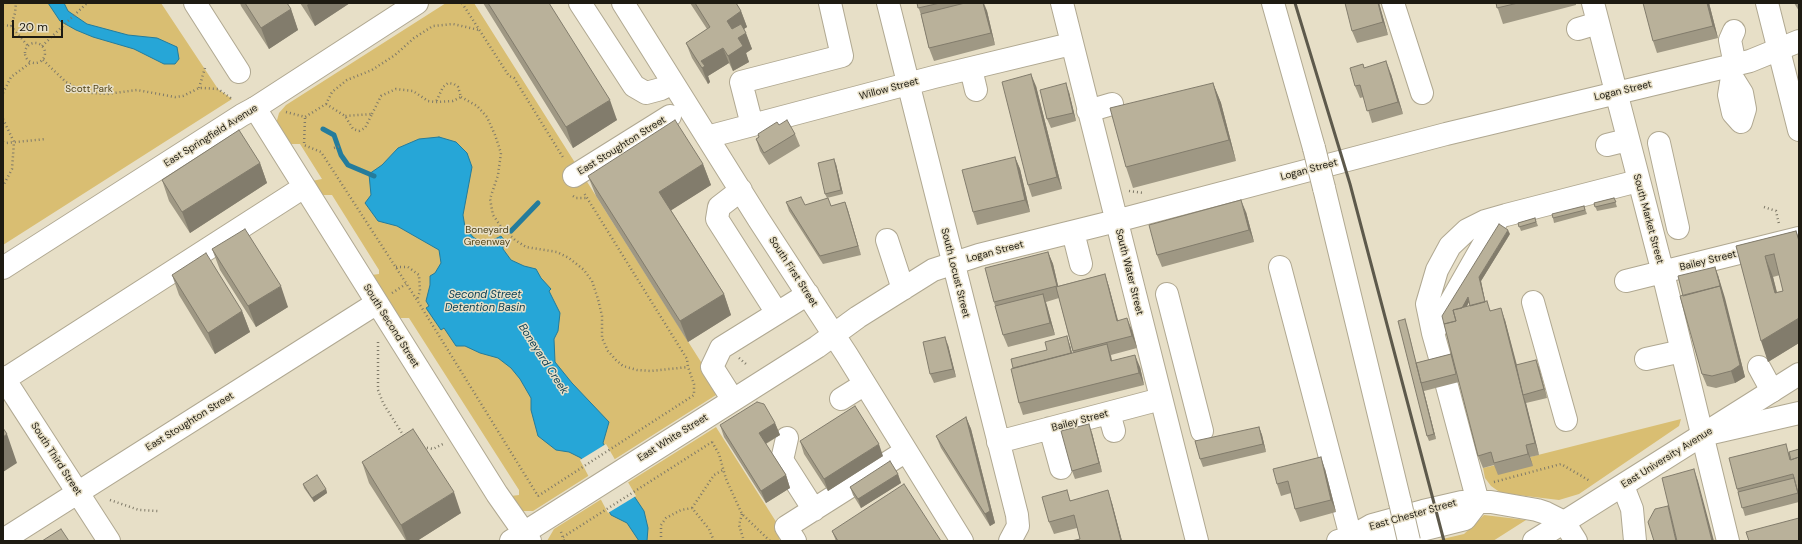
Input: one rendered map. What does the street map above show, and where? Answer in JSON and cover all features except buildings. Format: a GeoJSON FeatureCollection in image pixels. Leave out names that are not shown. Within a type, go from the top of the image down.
{"type":"FeatureCollection","features":[{"type":"Feature","properties":{"kind":"street"},"geometry":{"type":"LineString","coordinates":[[195,3],[239,72]]}},
{"type":"Feature","properties":{"kind":"street","name":"East Springfield Avenue"},"geometry":{"type":"LineString","coordinates":[[3,268],[242,115],[245,106],[417,3]]}},
{"type":"Feature","properties":{"kind":"street"},"geometry":{"type":"LineString","coordinates":[[580,3],[634,86],[646,93],[660,89],[673,82]]}},
{"type":"Feature","properties":{"kind":"street","name":"South First Street"},"geometry":{"type":"LineString","coordinates":[[623,3],[740,190],[834,334],[962,541]]}},
{"type":"Feature","properties":{"kind":"street"},"geometry":{"type":"LineString","coordinates":[[752,125],[741,82],[842,56],[830,3]]}},
{"type":"Feature","properties":{"kind":"street","name":"South Locust Street"},"geometry":{"type":"LineString","coordinates":[[888,3],[998,442],[1018,515],[1018,526],[1010,541]]}},
{"type":"Feature","properties":{"kind":"street","name":"South Water Street"},"geometry":{"type":"LineString","coordinates":[[1062,3],[1197,541]]}},
{"type":"Feature","properties":{"kind":"street"},"geometry":{"type":"LineString","coordinates":[[1273,3],[1314,148],[1409,541]]}},
{"type":"Feature","properties":{"kind":"street"},"geometry":{"type":"LineString","coordinates":[[1393,3],[1422,93]]}},
{"type":"Feature","properties":{"kind":"street"},"geometry":{"type":"LineString","coordinates":[[1767,3],[1799,130]]}},
{"type":"Feature","properties":{"kind":"street","name":"South Market Street"},"geometry":{"type":"LineString","coordinates":[[1597,25],[1615,94],[1617,142],[1638,181],[1663,273],[1728,541]]}},
{"type":"Feature","properties":{"kind":"street"},"geometry":{"type":"LineString","coordinates":[[1732,69],[1730,40],[1734,31]]}},
{"type":"Feature","properties":{"kind":"street","name":"Logan Street"},"geometry":{"type":"LineString","coordinates":[[834,334],[933,270],[953,263],[1453,133],[1615,94],[1732,69],[1799,41]]}},
{"type":"Feature","properties":{"kind":"street","name":"Willow Street"},"geometry":{"type":"LineString","coordinates":[[707,137],[971,68],[1072,44]]}},
{"type":"Feature","properties":{"kind":"street"},"geometry":{"type":"LineString","coordinates":[[971,68],[976,90]]}},
{"type":"Feature","properties":{"kind":"street"},"geometry":{"type":"LineString","coordinates":[[1088,111],[1112,104]]}},
{"type":"Feature","properties":{"kind":"street","name":"South Second Street"},"geometry":{"type":"LineString","coordinates":[[245,106],[304,188],[510,514],[522,538]]}},
{"type":"Feature","properties":{"kind":"street","name":"East Stoughton Street"},"geometry":{"type":"LineString","coordinates":[[574,176],[670,116]]}},
{"type":"Feature","properties":{"kind":"street"},"geometry":{"type":"LineString","coordinates":[[1650,228],[1678,225],[1659,143]]}},
{"type":"Feature","properties":{"kind":"street"},"geometry":{"type":"LineString","coordinates":[[1442,365],[1433,333],[1499,217],[1638,181]]}},
{"type":"Feature","properties":{"kind":"street"},"geometry":{"type":"LineString","coordinates":[[4,378],[271,215],[304,188]]}},
{"type":"Feature","properties":{"kind":"street"},"geometry":{"type":"LineString","coordinates":[[740,190],[719,207],[717,219],[777,313]]}},
{"type":"Feature","properties":{"kind":"street"},"geometry":{"type":"LineString","coordinates":[[1073,232],[1081,264]]}},
{"type":"Feature","properties":{"kind":"street","name":"Bailey Street"},"geometry":{"type":"LineString","coordinates":[[1626,281],[1663,273],[1733,264],[1799,238]]}},
{"type":"Feature","properties":{"kind":"street"},"geometry":{"type":"LineString","coordinates":[[887,240],[903,289]]}},
{"type":"Feature","properties":{"kind":"street"},"geometry":{"type":"LineString","coordinates":[[1280,267],[1352,540]]}},
{"type":"Feature","properties":{"kind":"street"},"geometry":{"type":"LineString","coordinates":[[733,400],[712,367],[721,348],[808,294]]}},
{"type":"Feature","properties":{"kind":"street"},"geometry":{"type":"LineString","coordinates":[[1167,294],[1202,431]]}},
{"type":"Feature","properties":{"kind":"street"},"geometry":{"type":"LineString","coordinates":[[1533,302],[1566,420]]}},
{"type":"Feature","properties":{"kind":"street","name":"East Stoughton Street"},"geometry":{"type":"LineString","coordinates":[[3,540],[377,303]]}},
{"type":"Feature","properties":{"kind":"street","name":"East White Street"},"geometry":{"type":"LineString","coordinates":[[522,538],[569,504],[817,347],[834,334]]}},
{"type":"Feature","properties":{"kind":"street"},"geometry":{"type":"LineString","coordinates":[[1646,359],[1682,351]]}},
{"type":"Feature","properties":{"kind":"street"},"geometry":{"type":"LineString","coordinates":[[1759,367],[1772,391]]}},
{"type":"Feature","properties":{"kind":"street","name":"East University Avenue"},"geometry":{"type":"LineString","coordinates":[[1543,539],[1564,522],[1703,436],[1799,374]]}},
{"type":"Feature","properties":{"kind":"street","name":"South Third Street"},"geometry":{"type":"LineString","coordinates":[[4,378],[109,541]]}},
{"type":"Feature","properties":{"kind":"street"},"geometry":{"type":"LineString","coordinates":[[841,399],[865,384]]}},
{"type":"Feature","properties":{"kind":"street"},"geometry":{"type":"LineString","coordinates":[[1447,386],[1478,502]]}},
{"type":"Feature","properties":{"kind":"street","name":"Bailey Street"},"geometry":{"type":"LineString","coordinates":[[998,442],[1050,428],[1111,422],[1161,399]]}},
{"type":"Feature","properties":{"kind":"street"},"geometry":{"type":"LineString","coordinates":[[1703,436],[1799,413]]}},
{"type":"Feature","properties":{"kind":"street"},"geometry":{"type":"LineString","coordinates":[[1050,428],[1061,468]]}},
{"type":"Feature","properties":{"kind":"street"},"geometry":{"type":"LineString","coordinates":[[787,438],[782,460],[814,510]]}},
{"type":"Feature","properties":{"kind":"street"},"geometry":{"type":"LineString","coordinates":[[795,541],[786,527],[906,451]]}},
{"type":"Feature","properties":{"kind":"street"},"geometry":{"type":"LineString","coordinates":[[1623,486],[1632,509],[1635,541]]}},
{"type":"Feature","properties":{"kind":"street","name":"East Chester Street"},"geometry":{"type":"LineString","coordinates":[[1352,540],[1372,525],[1462,502],[1491,502],[1537,510],[1564,522]]}},
{"type":"Feature","properties":{"kind":"street","name":"East Chester Street"},"geometry":{"type":"LineString","coordinates":[[1378,541],[1465,519],[1478,502]]}},
{"type":"Feature","properties":{"kind":"street"},"geometry":{"type":"LineString","coordinates":[[1564,522],[1576,541]]}},
{"type":"Feature","properties":{"kind":"path"},"geometry":{"type":"LineString","coordinates":[[11,26],[16,3]]}},
{"type":"Feature","properties":{"kind":"path"},"geometry":{"type":"LineString","coordinates":[[42,46],[87,3]]}},
{"type":"Feature","properties":{"kind":"path"},"geometry":{"type":"LineString","coordinates":[[287,112],[305,117],[326,104],[332,92],[347,80],[372,70],[395,55],[414,38],[433,26],[453,24],[479,30]]}},
{"type":"Feature","properties":{"kind":"path"},"geometry":{"type":"LineString","coordinates":[[3,25],[11,26],[28,46]]}},
{"type":"Feature","properties":{"kind":"path"},"geometry":{"type":"LineString","coordinates":[[3,93],[11,77],[30,63],[37,64],[43,60],[46,54],[42,46],[33,43],[28,46],[25,55],[30,63]]}},
{"type":"Feature","properties":{"kind":"path"},"geometry":{"type":"LineString","coordinates":[[43,60],[66,82],[83,91],[107,94],[137,90],[175,97],[188,94],[199,88],[218,89],[245,106]]}},
{"type":"Feature","properties":{"kind":"path"},"geometry":{"type":"LineString","coordinates":[[199,88],[205,68]]}},
{"type":"Feature","properties":{"kind":"path"},"geometry":{"type":"LineString","coordinates":[[305,117],[304,145],[321,152],[417,300],[538,496],[653,423],[694,395],[694,384],[688,367],[651,371],[637,370],[623,366],[616,360],[608,351],[602,338],[602,316],[598,300],[592,281],[584,270],[557,252],[526,246],[515,240],[502,228],[493,214],[490,199],[498,175],[501,153],[487,117],[477,106],[461,97],[458,87],[454,84],[448,83],[443,87],[436,102]]}},
{"type":"Feature","properties":{"kind":"path"},"geometry":{"type":"LineString","coordinates":[[326,104],[345,116],[353,129],[359,131],[365,128],[369,123],[381,96],[387,92],[396,89],[412,91],[428,101],[436,102],[453,101],[461,97]]}},
{"type":"Feature","properties":{"kind":"path"},"geometry":{"type":"LineString","coordinates":[[345,116],[372,114]]}},
{"type":"Feature","properties":{"kind":"path"},"geometry":{"type":"LineString","coordinates":[[3,119],[14,142],[12,169],[3,186]]}},
{"type":"Feature","properties":{"kind":"path"},"geometry":{"type":"LineString","coordinates":[[3,142],[6,143],[46,139]]}},
{"type":"Feature","properties":{"kind":"path"},"geometry":{"type":"LineString","coordinates":[[334,148],[340,146]]}},
{"type":"Feature","properties":{"kind":"path"},"geometry":{"type":"LineString","coordinates":[[1764,207],[1776,211],[1780,225]]}},
{"type":"Feature","properties":{"kind":"path"},"geometry":{"type":"LineString","coordinates":[[395,267],[408,267],[419,275],[420,291],[417,300]]}},
{"type":"Feature","properties":{"kind":"path"},"geometry":{"type":"LineString","coordinates":[[378,337],[378,390],[383,403],[408,442]]}},
{"type":"Feature","properties":{"kind":"path"},"geometry":{"type":"LineString","coordinates":[[564,536],[712,442],[719,454],[723,470],[742,514],[770,541]]}},
{"type":"Feature","properties":{"kind":"path"},"geometry":{"type":"LineString","coordinates":[[420,446],[433,449],[438,447]]}},
{"type":"Feature","properties":{"kind":"path"},"geometry":{"type":"LineString","coordinates":[[1494,482],[1561,464],[1590,481]]}},
{"type":"Feature","properties":{"kind":"path"},"geometry":{"type":"LineString","coordinates":[[661,541],[661,525],[666,518],[681,510],[692,508],[714,475],[723,470]]}},
{"type":"Feature","properties":{"kind":"path"},"geometry":{"type":"LineString","coordinates":[[1515,470],[1517,475]]}},
{"type":"Feature","properties":{"kind":"path"},"geometry":{"type":"LineString","coordinates":[[110,500],[139,510],[158,511]]}},
{"type":"Feature","properties":{"kind":"path"},"geometry":{"type":"LineString","coordinates":[[692,508],[709,529],[714,541]]}},
{"type":"Feature","properties":{"kind":"path"},"geometry":{"type":"LineString","coordinates":[[742,514],[739,524],[744,541]]}},
{"type":"Feature","properties":{"kind":"path"},"geometry":{"type":"LineString","coordinates":[[558,528],[564,536],[564,541]]}},
{"type":"Feature","properties":{"kind":"green space","name":"Scott Park"},"geometry":{"type":"Polygon","coordinates":[[[3,3],[161,3],[218,89],[232,99],[3,245],[3,3]]]}},
{"type":"Feature","properties":{"kind":"green space","name":"Boneyard Greenway"},"geometry":{"type":"Polygon","coordinates":[[[446,3],[474,3],[713,381],[717,392],[716,395],[533,511],[520,511],[511,496],[519,495],[519,490],[409,318],[399,318],[372,275],[379,274],[379,270],[332,195],[319,195],[312,181],[322,179],[300,144],[290,144],[276,124],[279,113],[286,105],[446,3]]]}},
{"type":"Feature","properties":{"kind":"green space"},"geometry":{"type":"Polygon","coordinates":[[[1681,419],[1679,426],[1579,494],[1559,500],[1501,493],[1491,486],[1485,478],[1483,468],[1496,465],[1532,466],[1530,457],[1681,419]]]}},
{"type":"Feature","properties":{"kind":"green space"},"geometry":{"type":"Polygon","coordinates":[[[716,427],[780,528],[778,534],[780,541],[547,541],[554,529],[716,427]]]}},
{"type":"Feature","properties":{"kind":"green space"},"geometry":{"type":"Polygon","coordinates":[[[1484,515],[1526,520],[1493,541],[1434,541],[1464,534],[1484,515]]]}},
{"type":"Feature","properties":{"kind":"water"},"geometry":{"type":"Polygon","coordinates":[[[48,3],[64,3],[68,11],[87,24],[128,35],[157,38],[177,47],[179,59],[175,64],[164,64],[134,49],[93,37],[76,30],[60,21],[48,3]]]}},
{"type":"Feature","properties":{"kind":"water","name":"Second Street Detention Basin"},"geometry":{"type":"Polygon","coordinates":[[[439,137],[456,142],[467,153],[472,167],[463,215],[465,227],[473,237],[479,241],[489,242],[501,236],[505,241],[503,244],[503,249],[511,260],[524,266],[536,269],[541,278],[551,289],[549,291],[560,313],[558,331],[554,339],[555,362],[572,383],[609,422],[603,443],[628,487],[644,511],[648,528],[647,541],[639,541],[627,523],[611,515],[581,458],[569,452],[556,450],[538,436],[531,410],[531,398],[520,379],[511,368],[498,358],[480,353],[465,346],[456,346],[444,328],[441,330],[426,308],[429,306],[426,301],[430,285],[430,276],[435,273],[441,263],[439,250],[397,226],[378,221],[365,203],[371,195],[369,174],[382,165],[398,148],[419,139],[439,137]]]}},
{"type":"Feature","properties":{"kind":"pier"},"geometry":{"type":"Polygon","coordinates":[[[606,444],[636,496],[608,513],[580,460],[606,444]]]}},
{"type":"Feature","properties":{"kind":"waterway","name":"Boneyard Creek"},"geometry":{"type":"LineString","coordinates":[[323,129],[334,135],[341,155],[348,165],[374,176]]}},
{"type":"Feature","properties":{"kind":"waterway"},"geometry":{"type":"LineString","coordinates":[[511,231],[538,203]]}},
{"type":"Feature","properties":{"kind":"railway"},"geometry":{"type":"LineString","coordinates":[[1295,3],[1350,184],[1444,541]]}}]}
